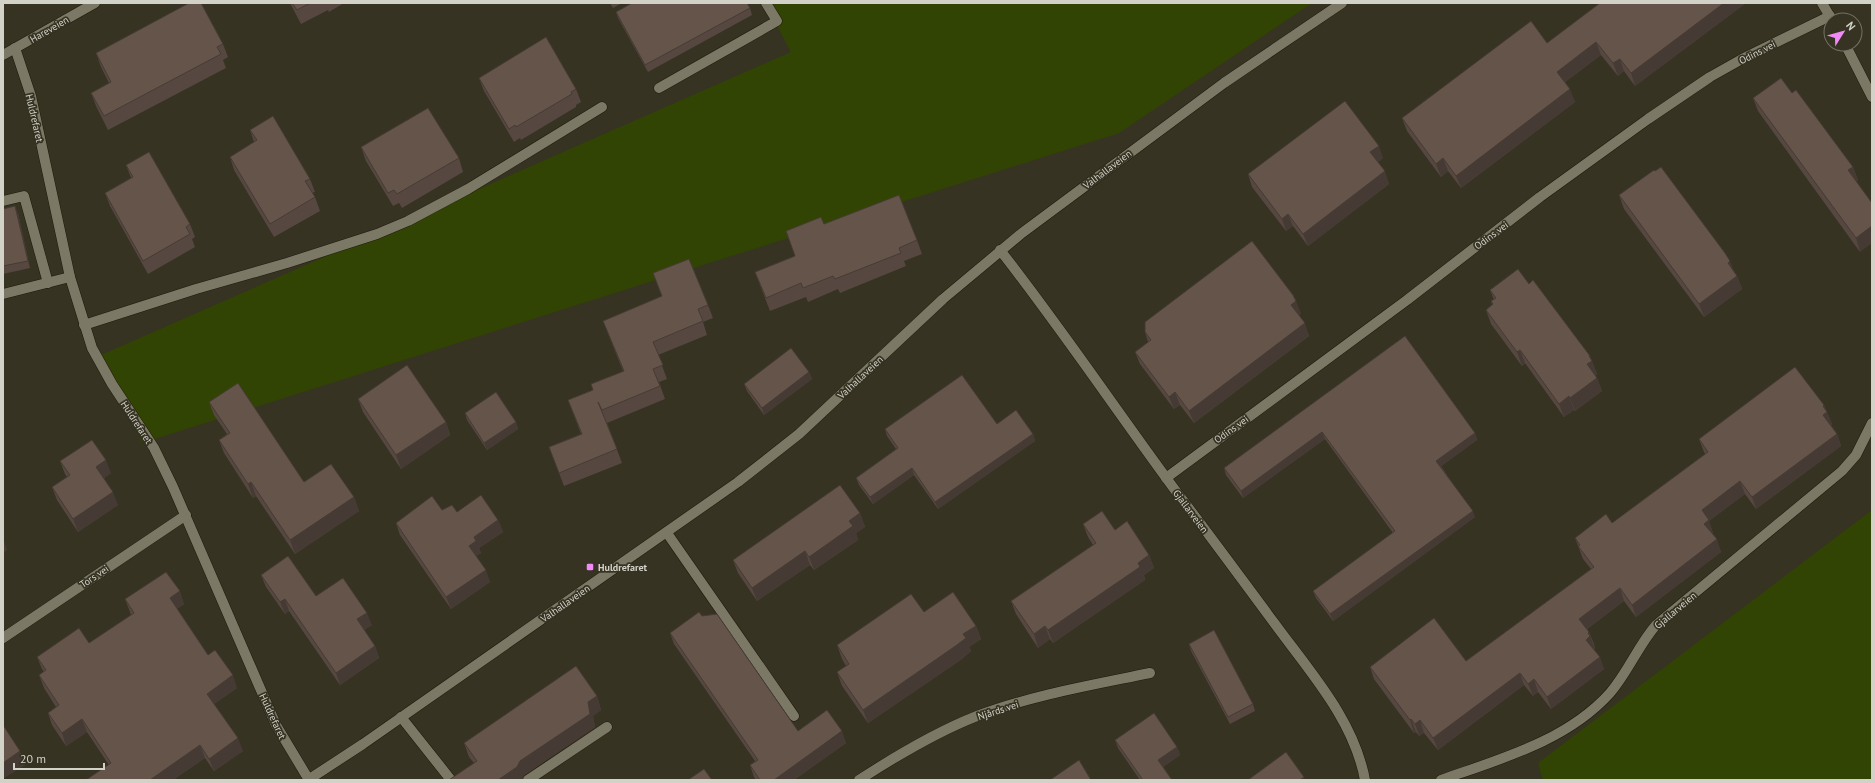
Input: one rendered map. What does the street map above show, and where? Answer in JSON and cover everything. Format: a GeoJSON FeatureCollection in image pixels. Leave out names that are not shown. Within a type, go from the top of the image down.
{"type":"FeatureCollection","features":[{"type":"Feature","properties":{"kind":"street","name":"Hareveien"},"geometry":{"type":"LineString","coordinates":[[3,55],[95,3]]}},
{"type":"Feature","properties":{"kind":"street"},"geometry":{"type":"LineString","coordinates":[[659,88],[777,21],[766,3]]}},
{"type":"Feature","properties":{"kind":"street","name":"Valhallaveien"},"geometry":{"type":"LineString","coordinates":[[308,780],[402,717],[667,533],[743,478],[799,434],[943,299],[1000,250],[1177,117],[1273,48],[1342,3]]}},
{"type":"Feature","properties":{"kind":"street"},"geometry":{"type":"LineString","coordinates":[[1822,3],[1827,12]]}},
{"type":"Feature","properties":{"kind":"street","name":"Odins vei"},"geometry":{"type":"LineString","coordinates":[[1166,478],[1407,300],[1540,197],[1648,119],[1710,77],[1742,59],[1823,22]]}},
{"type":"Feature","properties":{"kind":"street","name":"Huldrefaret"},"geometry":{"type":"LineString","coordinates":[[15,48],[31,96],[70,277],[92,348],[102,367],[154,448],[186,515],[276,725],[308,780]]}},
{"type":"Feature","properties":{"kind":"street"},"geometry":{"type":"LineString","coordinates":[[1849,52],[1872,97]]}},
{"type":"Feature","properties":{"kind":"street"},"geometry":{"type":"LineString","coordinates":[[84,325],[377,234],[408,220],[468,188],[602,107]]}},
{"type":"Feature","properties":{"kind":"street"},"geometry":{"type":"LineString","coordinates":[[3,201],[24,196],[48,283]]}},
{"type":"Feature","properties":{"kind":"street","name":"Gjallarveien"},"geometry":{"type":"LineString","coordinates":[[1000,250],[1028,286],[1166,478],[1334,706],[1348,730],[1359,756],[1365,780]]}},
{"type":"Feature","properties":{"kind":"street"},"geometry":{"type":"LineString","coordinates":[[3,294],[70,277]]}},
{"type":"Feature","properties":{"kind":"street","name":"Gjallarveien"},"geometry":{"type":"LineString","coordinates":[[1441,780],[1549,738],[1591,710],[1618,683],[1638,649],[1656,625],[1842,471],[1856,455],[1872,423]]}},
{"type":"Feature","properties":{"kind":"street","name":"Tors vei"},"geometry":{"type":"LineString","coordinates":[[3,638],[186,515]]}},
{"type":"Feature","properties":{"kind":"street"},"geometry":{"type":"LineString","coordinates":[[667,533],[794,716]]}},
{"type":"Feature","properties":{"kind":"street","name":"Njårds vei"},"geometry":{"type":"LineString","coordinates":[[859,780],[924,741],[976,717],[1053,693],[1150,673]]}},
{"type":"Feature","properties":{"kind":"street"},"geometry":{"type":"LineString","coordinates":[[402,717],[452,780]]}},
{"type":"Feature","properties":{"kind":"street"},"geometry":{"type":"LineString","coordinates":[[528,780],[607,727]]}},
{"type":"Feature","properties":{"kind":"green space"},"geometry":{"type":"Polygon","coordinates":[[[765,3],[1312,3],[1119,133],[142,443],[101,355],[791,52],[765,3]]]}},
{"type":"Feature","properties":{"kind":"green space"},"geometry":{"type":"Polygon","coordinates":[[[1872,510],[1872,780],[1543,780],[1538,763],[1872,510]]]}},
{"type":"Feature","properties":{"kind":"building"},"geometry":{"type":"Polygon","coordinates":[[[189,3],[201,3],[223,44],[217,47],[221,54],[104,116],[91,93],[111,82],[96,53],[189,3]]]}},
{"type":"Feature","properties":{"kind":"building"},"geometry":{"type":"Polygon","coordinates":[[[292,3],[310,3],[297,10],[292,3]]]}},
{"type":"Feature","properties":{"kind":"building"},"geometry":{"type":"Polygon","coordinates":[[[632,3],[747,3],[750,8],[645,65],[616,12],[632,3]]]}},
{"type":"Feature","properties":{"kind":"building"},"geometry":{"type":"Polygon","coordinates":[[[1600,3],[1724,3],[1631,73],[1620,59],[1613,63],[1596,42],[1557,72],[1570,89],[1456,176],[1443,158],[1436,164],[1402,118],[1531,21],[1547,43],[1600,3]]]}},
{"type":"Feature","properties":{"kind":"building"},"geometry":{"type":"Polygon","coordinates":[[[546,37],[576,89],[571,92],[572,94],[516,127],[515,125],[509,129],[479,78],[546,37]]]}},
{"type":"Feature","properties":{"kind":"building"},"geometry":{"type":"Polygon","coordinates":[[[1781,78],[1792,93],[1796,90],[1853,167],[1848,170],[1872,203],[1872,226],[1856,238],[1753,98],[1781,78]]]}},
{"type":"Feature","properties":{"kind":"building"},"geometry":{"type":"Polygon","coordinates":[[[1345,101],[1379,146],[1370,152],[1385,171],[1303,234],[1288,214],[1282,219],[1248,174],[1345,101]]]}},
{"type":"Feature","properties":{"kind":"building"},"geometry":{"type":"Polygon","coordinates":[[[428,108],[459,158],[397,194],[394,190],[388,193],[361,147],[428,108]]]}},
{"type":"Feature","properties":{"kind":"building"},"geometry":{"type":"Polygon","coordinates":[[[273,116],[310,179],[305,181],[315,197],[270,224],[230,157],[257,140],[250,130],[273,116]]]}},
{"type":"Feature","properties":{"kind":"building"},"geometry":{"type":"Polygon","coordinates":[[[149,152],[190,224],[186,227],[190,234],[143,261],[105,193],[133,177],[126,165],[149,152]]]}},
{"type":"Feature","properties":{"kind":"building"},"geometry":{"type":"Polygon","coordinates":[[[1661,167],[1725,253],[1730,261],[1728,263],[1737,276],[1699,304],[1619,195],[1654,170],[1655,171],[1661,167]]]}},
{"type":"Feature","properties":{"kind":"building"},"geometry":{"type":"Polygon","coordinates":[[[899,195],[917,240],[899,248],[901,253],[835,279],[833,276],[803,288],[801,283],[766,298],[755,272],[795,256],[786,231],[821,217],[824,224],[899,195]]]}},
{"type":"Feature","properties":{"kind":"building"},"geometry":{"type":"Polygon","coordinates":[[[15,206],[28,261],[3,266],[3,209],[15,206]]]}},
{"type":"Feature","properties":{"kind":"building"},"geometry":{"type":"Polygon","coordinates":[[[1252,241],[1293,295],[1296,301],[1291,305],[1305,323],[1189,411],[1175,392],[1169,397],[1135,352],[1151,340],[1145,332],[1145,322],[1252,241]]]}},
{"type":"Feature","properties":{"kind":"building"},"geometry":{"type":"Polygon","coordinates":[[[689,259],[708,305],[698,309],[703,321],[653,342],[663,365],[653,369],[660,386],[602,410],[598,402],[617,449],[559,473],[549,447],[582,434],[568,400],[593,390],[591,384],[624,371],[603,321],[662,296],[653,273],[689,259]]]}},
{"type":"Feature","properties":{"kind":"building"},"geometry":{"type":"Polygon","coordinates":[[[1518,269],[1529,284],[1533,280],[1590,356],[1592,361],[1587,364],[1597,378],[1570,398],[1569,396],[1559,404],[1520,350],[1517,352],[1486,310],[1493,304],[1491,301],[1496,298],[1490,290],[1518,269]]]}},
{"type":"Feature","properties":{"kind":"building"},"geometry":{"type":"Polygon","coordinates":[[[1405,336],[1475,433],[1436,461],[1473,511],[1330,614],[1313,591],[1395,531],[1322,432],[1241,491],[1224,468],[1405,336]]]}},
{"type":"Feature","properties":{"kind":"building"},"geometry":{"type":"Polygon","coordinates":[[[791,348],[809,372],[762,408],[744,384],[791,348]]]}},
{"type":"Feature","properties":{"kind":"building"},"geometry":{"type":"Polygon","coordinates":[[[407,365],[446,422],[396,455],[358,399],[407,365]]]}},
{"type":"Feature","properties":{"kind":"building"},"geometry":{"type":"Polygon","coordinates":[[[1795,367],[1824,405],[1823,406],[1827,412],[1823,415],[1837,434],[1752,497],[1740,481],[1702,510],[1709,520],[1704,524],[1717,539],[1632,605],[1620,588],[1579,619],[1589,632],[1588,633],[1590,636],[1586,640],[1600,657],[1547,697],[1534,679],[1528,684],[1520,673],[1433,738],[1420,720],[1415,724],[1411,719],[1410,720],[1370,667],[1434,618],[1466,661],[1594,567],[1578,546],[1580,545],[1575,538],[1606,514],[1612,523],[1708,452],[1699,439],[1795,367]]]}},
{"type":"Feature","properties":{"kind":"building"},"geometry":{"type":"Polygon","coordinates":[[[962,375],[997,424],[1016,410],[1033,434],[935,502],[912,468],[870,497],[856,478],[898,448],[885,429],[962,375]]]}},
{"type":"Feature","properties":{"kind":"building"},"geometry":{"type":"Polygon","coordinates":[[[238,383],[304,482],[331,464],[354,497],[290,540],[251,482],[248,484],[219,440],[230,433],[209,402],[238,383]]]}},
{"type":"Feature","properties":{"kind":"building"},"geometry":{"type":"Polygon","coordinates":[[[496,392],[516,422],[484,443],[465,413],[496,392]]]}},
{"type":"Feature","properties":{"kind":"building"},"geometry":{"type":"Polygon","coordinates":[[[92,440],[106,460],[96,467],[113,492],[73,519],[52,487],[70,475],[60,461],[92,440]]]}},
{"type":"Feature","properties":{"kind":"building"},"geometry":{"type":"Polygon","coordinates":[[[840,485],[860,513],[849,521],[853,526],[809,557],[805,551],[752,588],[733,560],[840,485]]]}},
{"type":"Feature","properties":{"kind":"building"},"geometry":{"type":"Polygon","coordinates":[[[481,495],[498,520],[474,537],[476,541],[469,546],[486,570],[446,597],[396,523],[432,496],[442,510],[452,505],[457,512],[481,495]]]}},
{"type":"Feature","properties":{"kind":"building"},"geometry":{"type":"Polygon","coordinates":[[[1102,511],[1115,530],[1127,521],[1149,555],[1138,563],[1140,567],[1048,630],[1045,626],[1034,634],[1011,601],[1096,543],[1083,524],[1102,511]]]}},
{"type":"Feature","properties":{"kind":"building"},"geometry":{"type":"Polygon","coordinates":[[[288,556],[316,596],[343,578],[367,613],[357,619],[375,646],[336,673],[285,599],[280,602],[261,575],[288,556]]]}},
{"type":"Feature","properties":{"kind":"building"},"geometry":{"type":"Polygon","coordinates":[[[166,572],[180,591],[170,598],[208,655],[215,650],[233,675],[207,694],[238,738],[209,759],[200,745],[150,780],[86,780],[111,763],[82,719],[62,733],[48,713],[59,705],[39,675],[46,670],[37,657],[79,628],[89,643],[134,613],[125,599],[166,572]]]}},
{"type":"Feature","properties":{"kind":"building"},"geometry":{"type":"Polygon","coordinates":[[[953,592],[976,626],[963,634],[966,638],[957,645],[863,710],[837,672],[849,664],[837,645],[911,594],[924,612],[953,592]]]}},
{"type":"Feature","properties":{"kind":"building"},"geometry":{"type":"Polygon","coordinates":[[[699,612],[702,616],[717,614],[798,731],[827,710],[842,731],[774,780],[760,780],[750,765],[758,760],[670,633],[699,612]]]}},
{"type":"Feature","properties":{"kind":"building"},"geometry":{"type":"Polygon","coordinates":[[[1214,630],[1253,704],[1228,717],[1189,644],[1214,630]]]}},
{"type":"Feature","properties":{"kind":"building"},"geometry":{"type":"Polygon","coordinates":[[[576,666],[597,696],[588,702],[590,714],[520,761],[517,767],[498,780],[449,780],[477,761],[464,743],[576,666]]]}},
{"type":"Feature","properties":{"kind":"building"},"geometry":{"type":"Polygon","coordinates":[[[1154,713],[1177,747],[1158,760],[1172,780],[1143,780],[1115,740],[1154,713]]]}},
{"type":"Feature","properties":{"kind":"building"},"geometry":{"type":"Polygon","coordinates":[[[3,725],[20,751],[3,763],[3,725]]]}},
{"type":"Feature","properties":{"kind":"building"},"geometry":{"type":"Polygon","coordinates":[[[1286,752],[1304,777],[1300,780],[1248,780],[1286,752]]]}},
{"type":"Feature","properties":{"kind":"building"},"geometry":{"type":"Polygon","coordinates":[[[1079,760],[1091,780],[1050,780],[1079,760]]]}},
{"type":"Feature","properties":{"kind":"building"},"geometry":{"type":"Polygon","coordinates":[[[704,769],[712,780],[688,780],[704,769]]]}},
{"type":"Feature","properties":{"kind":"place","name":"Huldrefaret"},"geometry":{"type":"Point","coordinates":[590,567]}}]}
